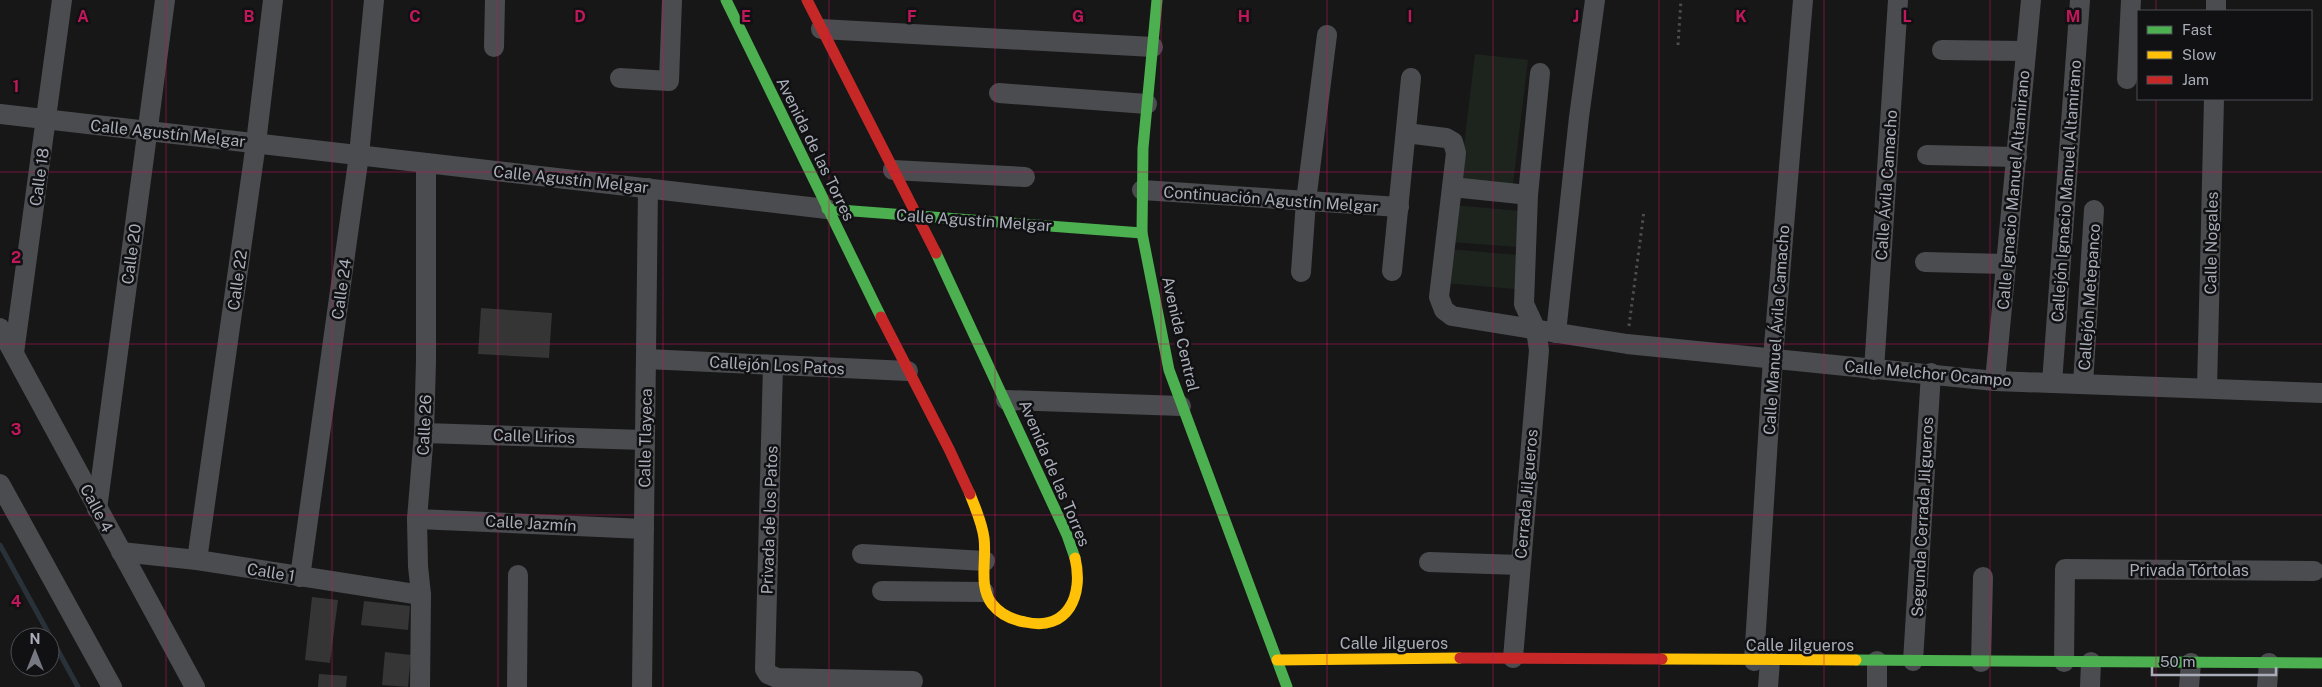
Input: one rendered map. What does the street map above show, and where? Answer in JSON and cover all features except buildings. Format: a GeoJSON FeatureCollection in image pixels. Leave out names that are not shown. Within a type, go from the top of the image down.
{"type":"FeatureCollection","features":[{"type":"Feature","properties":{"kind":"main road","name":"Avenida de las Torres"},"geometry":{"type":"LineString","coordinates":[[726,0],[908,371],[953,454],[980,520],[985,538],[984,592],[996,608],[1020,622],[1040,624],[1052,622],[1069,611],[1077,595],[1078,569],[1067,535],[1006,400],[917,216],[807,0]]}},
{"type":"Feature","properties":{"kind":"main road","name":"Avenida Central"},"geometry":{"type":"LineString","coordinates":[[1157,0],[1143,148],[1142,233],[1170,370],[1181,406],[1287,687]]}},
{"type":"Feature","properties":{"kind":"main road","name":"Calle Agustín Melgar"},"geometry":{"type":"LineString","coordinates":[[827,208],[1142,233]]}},
{"type":"Feature","properties":{"kind":"main road","name":"Calle Jilgueros"},"geometry":{"type":"LineString","coordinates":[[1277,660],[1512,658],[1913,662],[2322,663]]}},
{"type":"Feature","properties":{"kind":"street","name":"Calle 18"},"geometry":{"type":"LineString","coordinates":[[14,353],[62,0]]}},
{"type":"Feature","properties":{"kind":"street","name":"Calle 20"},"geometry":{"type":"LineString","coordinates":[[97,509],[165,0]]}},
{"type":"Feature","properties":{"kind":"street","name":"Calle 22"},"geometry":{"type":"LineString","coordinates":[[197,560],[256,144],[273,0]]}},
{"type":"Feature","properties":{"kind":"street","name":"Calle 24"},"geometry":{"type":"LineString","coordinates":[[300,577],[359,155],[374,0]]}},
{"type":"Feature","properties":{"kind":"street"},"geometry":{"type":"LineString","coordinates":[[494,46],[495,0]]}},
{"type":"Feature","properties":{"kind":"street"},"geometry":{"type":"LineString","coordinates":[[620,78],[669,81],[672,0]]}},
{"type":"Feature","properties":{"kind":"street"},"geometry":{"type":"LineString","coordinates":[[1556,333],[1579,117],[1595,0]]}},
{"type":"Feature","properties":{"kind":"street","name":"Calle Manuel Ávila Camacho"},"geometry":{"type":"LineString","coordinates":[[1768,687],[1762,661],[1773,358],[1803,0]]}},
{"type":"Feature","properties":{"kind":"street","name":"Calle Ávila Camacho"},"geometry":{"type":"LineString","coordinates":[[1874,370],[1898,0]]}},
{"type":"Feature","properties":{"kind":"street","name":"Calle Ignacio Manuel Altamirano"},"geometry":{"type":"LineString","coordinates":[[1995,381],[2031,0]]}},
{"type":"Feature","properties":{"kind":"street","name":"Callejón Ignacio Manuel Altamirano"},"geometry":{"type":"LineString","coordinates":[[2052,383],[2080,0]]}},
{"type":"Feature","properties":{"kind":"street"},"geometry":{"type":"LineString","coordinates":[[2127,79],[2131,0]]}},
{"type":"Feature","properties":{"kind":"street"},"geometry":{"type":"LineString","coordinates":[[821,29],[1152,47]]}},
{"type":"Feature","properties":{"kind":"street"},"geometry":{"type":"LineString","coordinates":[[1301,272],[1306,201],[1326,35]]}},
{"type":"Feature","properties":{"kind":"street"},"geometry":{"type":"LineString","coordinates":[[1942,50],[2026,51]]}},
{"type":"Feature","properties":{"kind":"street","name":"Cerrada Jilgueros"},"geometry":{"type":"LineString","coordinates":[[1512,658],[1539,350],[1536,330],[1524,304],[1528,195],[1540,73]]}},
{"type":"Feature","properties":{"kind":"street"},"geometry":{"type":"LineString","coordinates":[[1392,271],[1411,78]]}},
{"type":"Feature","properties":{"kind":"street"},"geometry":{"type":"LineString","coordinates":[[999,93],[1147,104]]}},
{"type":"Feature","properties":{"kind":"street","name":"Calle Nogales"},"geometry":{"type":"LineString","coordinates":[[2208,388],[2214,100]]}},
{"type":"Feature","properties":{"kind":"street","name":"Calle Agustín Melgar"},"geometry":{"type":"LineString","coordinates":[[0,114],[827,208]]}},
{"type":"Feature","properties":{"kind":"street","name":"Calle Melchor Ocampo"},"geometry":{"type":"LineString","coordinates":[[1406,133],[1446,138],[1453,142],[1456,153],[1439,297],[1444,310],[1452,316],[1627,344],[1874,370],[1931,373],[1995,381],[2322,393]]}},
{"type":"Feature","properties":{"kind":"street"},"geometry":{"type":"LineString","coordinates":[[1928,155],[2016,157]]}},
{"type":"Feature","properties":{"kind":"street","name":"Calle 26"},"geometry":{"type":"LineString","coordinates":[[420,687],[421,595],[418,566],[418,519],[424,433],[426,163]]}},
{"type":"Feature","properties":{"kind":"street"},"geometry":{"type":"LineString","coordinates":[[893,170],[1025,178]]}},
{"type":"Feature","properties":{"kind":"street"},"geometry":{"type":"LineString","coordinates":[[1452,187],[1528,195]]}},
{"type":"Feature","properties":{"kind":"street","name":"Calle Tlayeca"},"geometry":{"type":"LineString","coordinates":[[642,687],[648,188]]}},
{"type":"Feature","properties":{"kind":"street","name":"Continuación Agustín Melgar"},"geometry":{"type":"LineString","coordinates":[[1142,190],[1399,207]]}},
{"type":"Feature","properties":{"kind":"street","name":"Callejón Metepanco"},"geometry":{"type":"LineString","coordinates":[[2084,384],[2094,210]]}},
{"type":"Feature","properties":{"kind":"street"},"geometry":{"type":"LineString","coordinates":[[1925,262],[2006,264]]}},
{"type":"Feature","properties":{"kind":"street","name":"Calle 4"},"geometry":{"type":"LineString","coordinates":[[0,328],[195,687]]}},
{"type":"Feature","properties":{"kind":"street","name":"Callejón Los Patos"},"geometry":{"type":"LineString","coordinates":[[646,359],[908,371]]}},
{"type":"Feature","properties":{"kind":"street","name":"Privada de los Patos"},"geometry":{"type":"LineString","coordinates":[[773,365],[765,664],[768,674],[777,678],[913,681]]}},
{"type":"Feature","properties":{"kind":"street","name":"Segunda Cerrada Jilgueros"},"geometry":{"type":"LineString","coordinates":[[1913,662],[1931,373]]}},
{"type":"Feature","properties":{"kind":"street"},"geometry":{"type":"LineString","coordinates":[[1006,400],[1181,406]]}},
{"type":"Feature","properties":{"kind":"street","name":"Calle Lirios"},"geometry":{"type":"LineString","coordinates":[[424,433],[644,440]]}},
{"type":"Feature","properties":{"kind":"street"},"geometry":{"type":"LineString","coordinates":[[0,484],[112,687]]}},
{"type":"Feature","properties":{"kind":"street","name":"Calle Jazmín"},"geometry":{"type":"LineString","coordinates":[[418,519],[644,529]]}},
{"type":"Feature","properties":{"kind":"street","name":"Calle 1"},"geometry":{"type":"LineString","coordinates":[[121,552],[197,560],[421,595]]}},
{"type":"Feature","properties":{"kind":"street"},"geometry":{"type":"LineString","coordinates":[[862,554],[985,561]]}},
{"type":"Feature","properties":{"kind":"street"},"geometry":{"type":"LineString","coordinates":[[1429,562],[1520,564]]}},
{"type":"Feature","properties":{"kind":"street","name":"Privada Tórtolas"},"geometry":{"type":"LineString","coordinates":[[2064,662],[2065,569],[2314,571]]}},
{"type":"Feature","properties":{"kind":"street"},"geometry":{"type":"LineString","coordinates":[[517,687],[518,575]]}},
{"type":"Feature","properties":{"kind":"street"},"geometry":{"type":"LineString","coordinates":[[1981,662],[1984,578]]}},
{"type":"Feature","properties":{"kind":"street"},"geometry":{"type":"LineString","coordinates":[[882,591],[984,592]]}},
{"type":"Feature","properties":{"kind":"street"},"geometry":{"type":"LineString","coordinates":[[1878,661],[1878,687]]}},
{"type":"Feature","properties":{"kind":"street"},"geometry":{"type":"LineString","coordinates":[[2090,687],[2091,662]]}},
{"type":"Feature","properties":{"kind":"street"},"geometry":{"type":"LineString","coordinates":[[2189,687],[2190,662]]}},
{"type":"Feature","properties":{"kind":"street"},"geometry":{"type":"LineString","coordinates":[[2267,687],[2269,663]]}},
{"type":"Feature","properties":{"kind":"path"},"geometry":{"type":"LineString","coordinates":[[1678,45],[1681,0]]}},
{"type":"Feature","properties":{"kind":"path"},"geometry":{"type":"LineString","coordinates":[[1627,344],[1644,211]]}},
{"type":"Feature","properties":{"kind":"shaded area"},"geometry":{"type":"Polygon","coordinates":[[[1475,54],[1528,60],[1513,184],[1460,179],[1475,54]]]}},
{"type":"Feature","properties":{"kind":"shaded area"},"geometry":{"type":"Polygon","coordinates":[[[1454,205],[1520,211],[1517,247],[1451,242],[1454,205]]]}},
{"type":"Feature","properties":{"kind":"shaded area"},"geometry":{"type":"Polygon","coordinates":[[[1448,249],[1518,255],[1515,289],[1445,283],[1448,249]]]}},
{"type":"Feature","properties":{"kind":"waterway"},"geometry":{"type":"LineString","coordinates":[[0,545],[78,687]]}},
{"type":"Feature","properties":{"kind":"traffic: fast"},"geometry":{"type":"LineString","coordinates":[[726,0],[881,317]]}},
{"type":"Feature","properties":{"kind":"traffic: fast"},"geometry":{"type":"LineString","coordinates":[[1157,0],[1143,148],[1142,233],[1169,370],[1287,687]]}},
{"type":"Feature","properties":{"kind":"traffic: fast"},"geometry":{"type":"LineString","coordinates":[[827,209],[1142,233]]}},
{"type":"Feature","properties":{"kind":"traffic: fast"},"geometry":{"type":"LineString","coordinates":[[936,253],[1067,535],[1075,558]]}},
{"type":"Feature","properties":{"kind":"traffic: fast"},"geometry":{"type":"LineString","coordinates":[[1856,660],[2322,663]]}},
{"type":"Feature","properties":{"kind":"traffic: slow"},"geometry":{"type":"LineString","coordinates":[[970,494],[984,538],[985,589],[992,604],[1003,614],[1020,621],[1040,624],[1062,616],[1070,608],[1077,585],[1075,558]]}},
{"type":"Feature","properties":{"kind":"traffic: slow"},"geometry":{"type":"LineString","coordinates":[[1277,660],[1460,658]]}},
{"type":"Feature","properties":{"kind":"traffic: slow"},"geometry":{"type":"LineString","coordinates":[[1662,659],[1856,660]]}},
{"type":"Feature","properties":{"kind":"traffic: jam"},"geometry":{"type":"LineString","coordinates":[[807,0],[936,253]]}},
{"type":"Feature","properties":{"kind":"traffic: jam"},"geometry":{"type":"LineString","coordinates":[[881,317],[970,494]]}},
{"type":"Feature","properties":{"kind":"traffic: jam"},"geometry":{"type":"LineString","coordinates":[[1460,658],[1662,659]]}}]}
